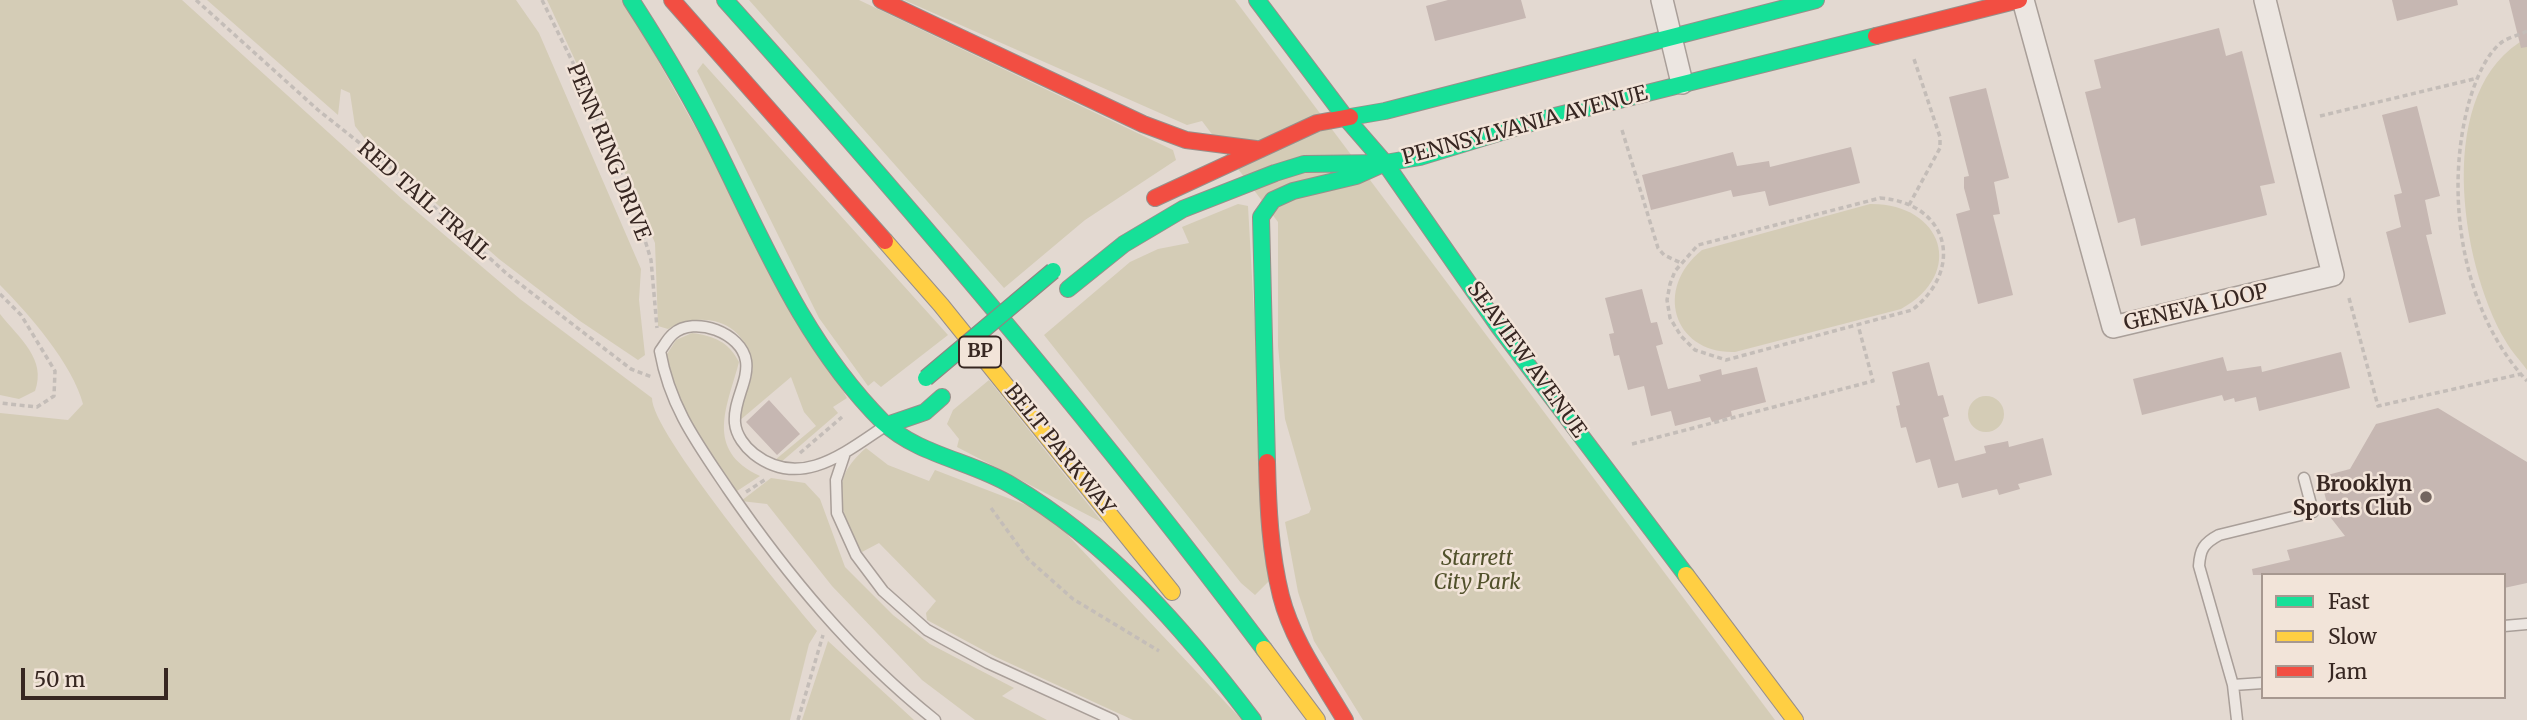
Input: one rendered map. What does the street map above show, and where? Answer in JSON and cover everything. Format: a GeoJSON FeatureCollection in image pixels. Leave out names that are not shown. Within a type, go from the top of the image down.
{"type":"FeatureCollection","features":[{"type":"Feature","properties":{"kind":"main road"},"geometry":{"type":"LineString","coordinates":[[631,0],[685,87],[789,299],[819,345],[887,425],[912,441],[1008,483],[1063,517],[1108,556],[1168,618],[1225,682],[1253,720]]}},
{"type":"Feature","properties":{"kind":"main road","name":"BELT PARKWAY"},"geometry":{"type":"LineString","coordinates":[[672,0],[940,305],[1182,604]]}},
{"type":"Feature","properties":{"kind":"main road","name":"BELT PARKWAY"},"geometry":{"type":"LineString","coordinates":[[725,0],[880,175],[1153,503],[1317,720]]}},
{"type":"Feature","properties":{"kind":"main road"},"geometry":{"type":"LineString","coordinates":[[881,0],[1143,124],[1185,140],[1256,149]]}},
{"type":"Feature","properties":{"kind":"main road","name":"SEAVIEW AVENUE"},"geometry":{"type":"LineString","coordinates":[[1257,0],[1345,117],[1385,163],[1499,327],[1795,720]]}},
{"type":"Feature","properties":{"kind":"main road"},"geometry":{"type":"LineString","coordinates":[[1139,208],[1256,149],[1317,123],[1385,111],[1816,0]]}},
{"type":"Feature","properties":{"kind":"main road","name":"PENNSYLVANIA AVENUE"},"geometry":{"type":"LineString","coordinates":[[1063,293],[1124,244],[1183,209],[1304,164],[1385,163],[1420,157],[1551,117],[2021,0]]}},
{"type":"Feature","properties":{"kind":"main road"},"geometry":{"type":"LineString","coordinates":[[1345,720],[1298,639],[1281,597],[1268,514],[1262,217],[1273,200],[1293,191],[1356,176],[1385,163]]}},
{"type":"Feature","properties":{"kind":"main road"},"geometry":{"type":"LineString","coordinates":[[922,382],[1058,266]]}},
{"type":"Feature","properties":{"kind":"main road"},"geometry":{"type":"LineString","coordinates":[[968,372],[1028,322]]}},
{"type":"Feature","properties":{"kind":"main road"},"geometry":{"type":"LineString","coordinates":[[887,425],[925,412],[946,392]]}},
{"type":"Feature","properties":{"kind":"main road"},"geometry":{"type":"LineString","coordinates":[[887,425],[901,404]]}},
{"type":"Feature","properties":{"kind":"main road"},"geometry":{"type":"LineString","coordinates":[[1198,625],[1268,720]]}},
{"type":"Feature","properties":{"kind":"street"},"geometry":{"type":"LineString","coordinates":[[1662,0],[1682,83]]}},
{"type":"Feature","properties":{"kind":"street","name":"GENEVA LOOP"},"geometry":{"type":"LineString","coordinates":[[2021,0],[2113,327],[2333,275],[2265,0]]}},
{"type":"Feature","properties":{"kind":"lane"},"geometry":{"type":"LineString","coordinates":[[887,425],[844,456],[792,471],[768,465],[745,447],[735,427],[734,405],[742,385],[746,361],[739,345],[721,332],[696,326],[673,332],[660,351],[666,383],[689,431],[757,531],[828,620],[934,720]]}},
{"type":"Feature","properties":{"kind":"lane"},"geometry":{"type":"LineString","coordinates":[[844,456],[836,480],[836,513],[856,555],[883,591],[927,631],[988,663],[1113,720]]}},
{"type":"Feature","properties":{"kind":"lane"},"geometry":{"type":"LineString","coordinates":[[2237,720],[2233,685],[2199,566],[2199,553],[2206,542],[2219,536],[2313,512],[2304,478]]}},
{"type":"Feature","properties":{"kind":"lane"},"geometry":{"type":"LineString","coordinates":[[2506,626],[2527,624]]}},
{"type":"Feature","properties":{"kind":"lane"},"geometry":{"type":"LineString","coordinates":[[2233,685],[2261,683]]}},
{"type":"Feature","properties":{"kind":"path","name":"RED TAIL TRAIL"},"geometry":{"type":"LineString","coordinates":[[197,0],[318,110],[395,171],[507,274],[631,369],[666,383]]}},
{"type":"Feature","properties":{"kind":"path","name":"PENN RING DRIVE"},"geometry":{"type":"LineString","coordinates":[[541,0],[574,65],[635,207],[651,260],[660,351]]}},
{"type":"Feature","properties":{"kind":"path"},"geometry":{"type":"LineString","coordinates":[[2527,31],[2502,42],[2478,78],[2463,125],[2458,186],[2465,252],[2483,310],[2527,381]]}},
{"type":"Feature","properties":{"kind":"path"},"geometry":{"type":"LineString","coordinates":[[1909,205],[1940,148],[1940,137],[1913,56]]}},
{"type":"Feature","properties":{"kind":"path"},"geometry":{"type":"LineString","coordinates":[[2320,117],[2478,78]]}},
{"type":"Feature","properties":{"kind":"path"},"geometry":{"type":"LineString","coordinates":[[1622,130],[1658,248],[1664,255],[1681,263]]}},
{"type":"Feature","properties":{"kind":"path"},"geometry":{"type":"LineString","coordinates":[[1880,198],[1900,200],[1909,205],[1928,215],[1944,242],[1943,269],[1933,288],[1912,310],[1726,360],[1695,350],[1681,336],[1670,318],[1667,300],[1670,284],[1681,263],[1698,245],[1880,198]]}},
{"type":"Feature","properties":{"kind":"path"},"geometry":{"type":"LineString","coordinates":[[0,294],[21,315],[55,371],[54,396],[37,407],[0,402]]}},
{"type":"Feature","properties":{"kind":"path"},"geometry":{"type":"LineString","coordinates":[[2349,298],[2378,406],[2521,374]]}},
{"type":"Feature","properties":{"kind":"path"},"geometry":{"type":"LineString","coordinates":[[1632,444],[1873,381],[1858,325]]}},
{"type":"Feature","properties":{"kind":"path"},"geometry":{"type":"LineString","coordinates":[[825,432],[846,414]]}},
{"type":"Feature","properties":{"kind":"path"},"geometry":{"type":"LineString","coordinates":[[745,493],[768,477]]}},
{"type":"Feature","properties":{"kind":"path"},"geometry":{"type":"LineString","coordinates":[[982,502],[991,508],[1028,559],[1073,599],[1168,657]]}},
{"type":"Feature","properties":{"kind":"path"},"geometry":{"type":"LineString","coordinates":[[798,720],[828,620]]}},
{"type":"Feature","properties":{"kind":"green space"},"geometry":{"type":"Polygon","coordinates":[[[0,0],[182,0],[402,199],[520,299],[652,398],[673,444],[696,478],[817,631],[809,644],[790,720],[0,720],[0,413],[68,420],[83,404],[78,389],[60,357],[24,310],[0,285],[0,0]]]}},
{"type":"Feature","properties":{"kind":"green space"},"geometry":{"type":"Polygon","coordinates":[[[207,0],[516,0],[539,33],[641,269],[639,300],[645,355],[638,360],[580,321],[499,259],[369,144],[355,126],[350,93],[341,89],[338,115],[207,0]]]}},
{"type":"Feature","properties":{"kind":"green space"},"geometry":{"type":"Polygon","coordinates":[[[547,0],[624,0],[847,398],[833,407],[838,413],[780,463],[775,460],[816,426],[804,412],[791,377],[739,421],[752,371],[748,349],[740,337],[720,323],[708,320],[681,323],[668,329],[658,326],[655,243],[596,105],[547,0]]]}},
{"type":"Feature","properties":{"kind":"green space"},"geometry":{"type":"Polygon","coordinates":[[[749,0],[859,0],[1173,150],[1176,160],[1085,220],[1004,288],[749,0]]]}},
{"type":"Feature","properties":{"kind":"green space","name":"Starrett City Park"},"geometry":{"type":"Polygon","coordinates":[[[904,0],[1235,0],[1775,720],[1363,720],[1314,641],[1298,592],[1285,522],[1309,513],[1311,509],[1285,419],[1278,346],[1278,222],[1202,121],[1187,125],[904,0]]]}},
{"type":"Feature","properties":{"kind":"green space"},"geometry":{"type":"Polygon","coordinates":[[[2527,38],[2527,370],[2507,344],[2489,307],[2476,267],[2467,224],[2464,179],[2467,135],[2478,95],[2497,62],[2527,38]]]}},
{"type":"Feature","properties":{"kind":"green space"},"geometry":{"type":"Polygon","coordinates":[[[703,63],[948,335],[881,387],[874,381],[868,386],[819,318],[697,71],[703,63]]]}},
{"type":"Feature","properties":{"kind":"green space"},"geometry":{"type":"Polygon","coordinates":[[[1238,204],[1248,206],[1269,581],[1255,595],[1241,583],[1044,335],[1130,262],[1158,249],[1189,243],[1182,227],[1238,204]]]}},
{"type":"Feature","properties":{"kind":"green space"},"geometry":{"type":"Polygon","coordinates":[[[1870,204],[1895,207],[1914,215],[1929,227],[1937,243],[1939,260],[1934,277],[1922,294],[1901,309],[1735,352],[1714,350],[1697,342],[1685,331],[1677,316],[1675,300],[1678,283],[1687,266],[1702,250],[1870,204]]]}},
{"type":"Feature","properties":{"kind":"green space"},"geometry":{"type":"Polygon","coordinates":[[[0,314],[23,340],[37,369],[35,391],[19,399],[0,395],[0,314]]]}},
{"type":"Feature","properties":{"kind":"green space"},"geometry":{"type":"Polygon","coordinates":[[[692,333],[720,341],[731,349],[739,362],[726,411],[726,440],[731,454],[760,476],[737,491],[702,446],[664,359],[676,340],[692,333]]]}},
{"type":"Feature","properties":{"kind":"green space"},"geometry":{"type":"Polygon","coordinates":[[[989,380],[1103,523],[957,447],[959,439],[947,424],[953,410],[989,380]]]}},
{"type":"Feature","properties":{"kind":"green space"},"geometry":{"type":"Polygon","coordinates":[[[1986,396],[1999,401],[2004,414],[1999,427],[1986,432],[1973,427],[1968,414],[1973,401],[1986,396]]]}},
{"type":"Feature","properties":{"kind":"green space"},"geometry":{"type":"Polygon","coordinates":[[[866,448],[888,465],[929,481],[935,470],[1047,513],[1242,720],[1133,720],[996,657],[927,620],[926,613],[936,601],[879,543],[862,552],[858,549],[847,521],[841,496],[842,484],[854,460],[866,448]]]}},
{"type":"Feature","properties":{"kind":"green space"},"geometry":{"type":"Polygon","coordinates":[[[771,478],[805,483],[820,499],[845,567],[893,615],[930,644],[1014,688],[1002,696],[1047,720],[975,720],[922,680],[832,586],[767,504],[741,501],[771,478]]]}},
{"type":"Feature","properties":{"kind":"green space"},"geometry":{"type":"Polygon","coordinates":[[[828,641],[914,720],[802,720],[828,641]]]}},
{"type":"Feature","properties":{"kind":"building"},"geometry":{"type":"Polygon","coordinates":[[[1448,0],[1521,0],[1526,18],[1435,41],[1426,6],[1448,0]]]}},
{"type":"Feature","properties":{"kind":"building"},"geometry":{"type":"Polygon","coordinates":[[[2392,0],[2457,0],[2458,5],[2397,21],[2392,0]]]}},
{"type":"Feature","properties":{"kind":"building"},"geometry":{"type":"Polygon","coordinates":[[[2509,0],[2527,0],[2527,47],[2521,48],[2509,0]]]}},
{"type":"Feature","properties":{"kind":"building"},"geometry":{"type":"Polygon","coordinates":[[[2219,28],[2226,56],[2242,51],[2275,183],[2260,186],[2267,215],[2141,246],[2135,218],[2118,223],[2085,92],[2101,88],[2094,60],[2219,28]]]}},
{"type":"Feature","properties":{"kind":"building"},"geometry":{"type":"Polygon","coordinates":[[[1986,88],[2009,178],[1994,182],[2000,214],[1993,215],[2013,295],[1978,304],[1956,214],[1970,210],[1964,188],[1964,177],[1969,176],[1949,97],[1986,88]]]}},
{"type":"Feature","properties":{"kind":"building"},"geometry":{"type":"Polygon","coordinates":[[[2417,106],[2440,196],[2425,200],[2432,234],[2426,235],[2446,314],[2409,323],[2386,232],[2401,227],[2394,195],[2402,193],[2382,115],[2417,106]]]}},
{"type":"Feature","properties":{"kind":"building"},"geometry":{"type":"Polygon","coordinates":[[[1851,147],[1860,183],[1769,206],[1765,191],[1733,197],[1731,190],[1651,210],[1642,175],[1733,152],[1737,166],[1769,161],[1770,167],[1851,147]]]}},
{"type":"Feature","properties":{"kind":"building"},"geometry":{"type":"Polygon","coordinates":[[[1642,289],[1651,323],[1657,322],[1663,344],[1656,346],[1668,389],[1701,381],[1699,375],[1721,369],[1722,375],[1757,367],[1766,402],[1731,411],[1732,416],[1712,422],[1710,417],[1675,426],[1671,411],[1651,416],[1644,386],[1628,390],[1619,355],[1614,356],[1609,334],[1614,333],[1605,298],[1642,289]]]}},
{"type":"Feature","properties":{"kind":"building"},"geometry":{"type":"Polygon","coordinates":[[[2341,352],[2350,388],[2259,411],[2256,397],[2235,402],[2234,398],[2224,401],[2222,395],[2142,415],[2133,379],[2223,357],[2227,371],[2261,366],[2262,372],[2341,352]]]}},
{"type":"Feature","properties":{"kind":"building"},"geometry":{"type":"Polygon","coordinates":[[[1929,362],[1938,396],[1943,395],[1949,416],[1943,418],[1955,461],[1986,453],[1984,446],[2008,441],[2009,447],[2043,438],[2052,475],[2018,484],[2020,489],[1999,495],[1997,489],[1962,498],[1958,483],[1938,488],[1930,459],[1916,463],[1906,427],[1901,428],[1896,406],[1900,405],[1892,372],[1929,362]]]}},
{"type":"Feature","properties":{"kind":"building"},"geometry":{"type":"Polygon","coordinates":[[[769,400],[800,434],[777,455],[746,422],[769,400]]]}},
{"type":"Feature","properties":{"kind":"building","name":"Brooklyn Sports Club"},"geometry":{"type":"Polygon","coordinates":[[[2438,408],[2527,462],[2527,583],[2506,588],[2506,573],[2253,575],[2252,569],[2290,560],[2287,550],[2345,536],[2331,518],[2320,477],[2350,469],[2376,424],[2438,408]]]}},
{"type":"Feature","properties":{"kind":"traffic: fast"},"geometry":{"type":"LineString","coordinates":[[631,0],[697,109],[788,292],[831,360],[855,392],[897,433],[928,450],[1011,485],[1081,534],[1144,590],[1173,621],[1253,720]]}},
{"type":"Feature","properties":{"kind":"traffic: fast"},"geometry":{"type":"LineString","coordinates":[[725,0],[1002,318],[1135,482],[1264,649]]}},
{"type":"Feature","properties":{"kind":"traffic: fast"},"geometry":{"type":"LineString","coordinates":[[1257,0],[1345,117],[1385,163],[1499,327],[1686,575]]}},
{"type":"Feature","properties":{"kind":"traffic: fast"},"geometry":{"type":"LineString","coordinates":[[1350,117],[1385,111],[1816,0]]}},
{"type":"Feature","properties":{"kind":"traffic: fast"},"geometry":{"type":"LineString","coordinates":[[1068,289],[1124,244],[1183,209],[1275,173],[1304,164],[1385,163],[1420,157],[1551,117],[1876,36]]}},
{"type":"Feature","properties":{"kind":"traffic: fast"},"geometry":{"type":"LineString","coordinates":[[1267,462],[1261,217],[1273,200],[1293,191],[1356,176],[1385,163]]}},
{"type":"Feature","properties":{"kind":"traffic: fast"},"geometry":{"type":"LineString","coordinates":[[926,378],[1053,271]]}},
{"type":"Feature","properties":{"kind":"traffic: fast"},"geometry":{"type":"LineString","coordinates":[[887,425],[925,412],[942,397]]}},
{"type":"Feature","properties":{"kind":"traffic: slow"},"geometry":{"type":"LineString","coordinates":[[885,241],[941,305],[1172,592]]}},
{"type":"Feature","properties":{"kind":"traffic: slow"},"geometry":{"type":"LineString","coordinates":[[1686,575],[1795,720]]}},
{"type":"Feature","properties":{"kind":"traffic: slow"},"geometry":{"type":"LineString","coordinates":[[1264,649],[1317,720]]}},
{"type":"Feature","properties":{"kind":"traffic: jam"},"geometry":{"type":"LineString","coordinates":[[672,0],[885,241]]}},
{"type":"Feature","properties":{"kind":"traffic: jam"},"geometry":{"type":"LineString","coordinates":[[881,0],[1143,124],[1186,140],[1256,149]]}},
{"type":"Feature","properties":{"kind":"traffic: jam"},"geometry":{"type":"LineString","coordinates":[[1876,36],[2019,0]]}},
{"type":"Feature","properties":{"kind":"traffic: jam"},"geometry":{"type":"LineString","coordinates":[[1155,198],[1317,123],[1350,117]]}},
{"type":"Feature","properties":{"kind":"traffic: jam"},"geometry":{"type":"LineString","coordinates":[[1267,462],[1272,546],[1281,596],[1300,644],[1345,720]]}},
{"type":"Feature","properties":{"kind":"place","name":"Brooklyn Sports Club"},"geometry":{"type":"Point","coordinates":[2426,497]}}]}
